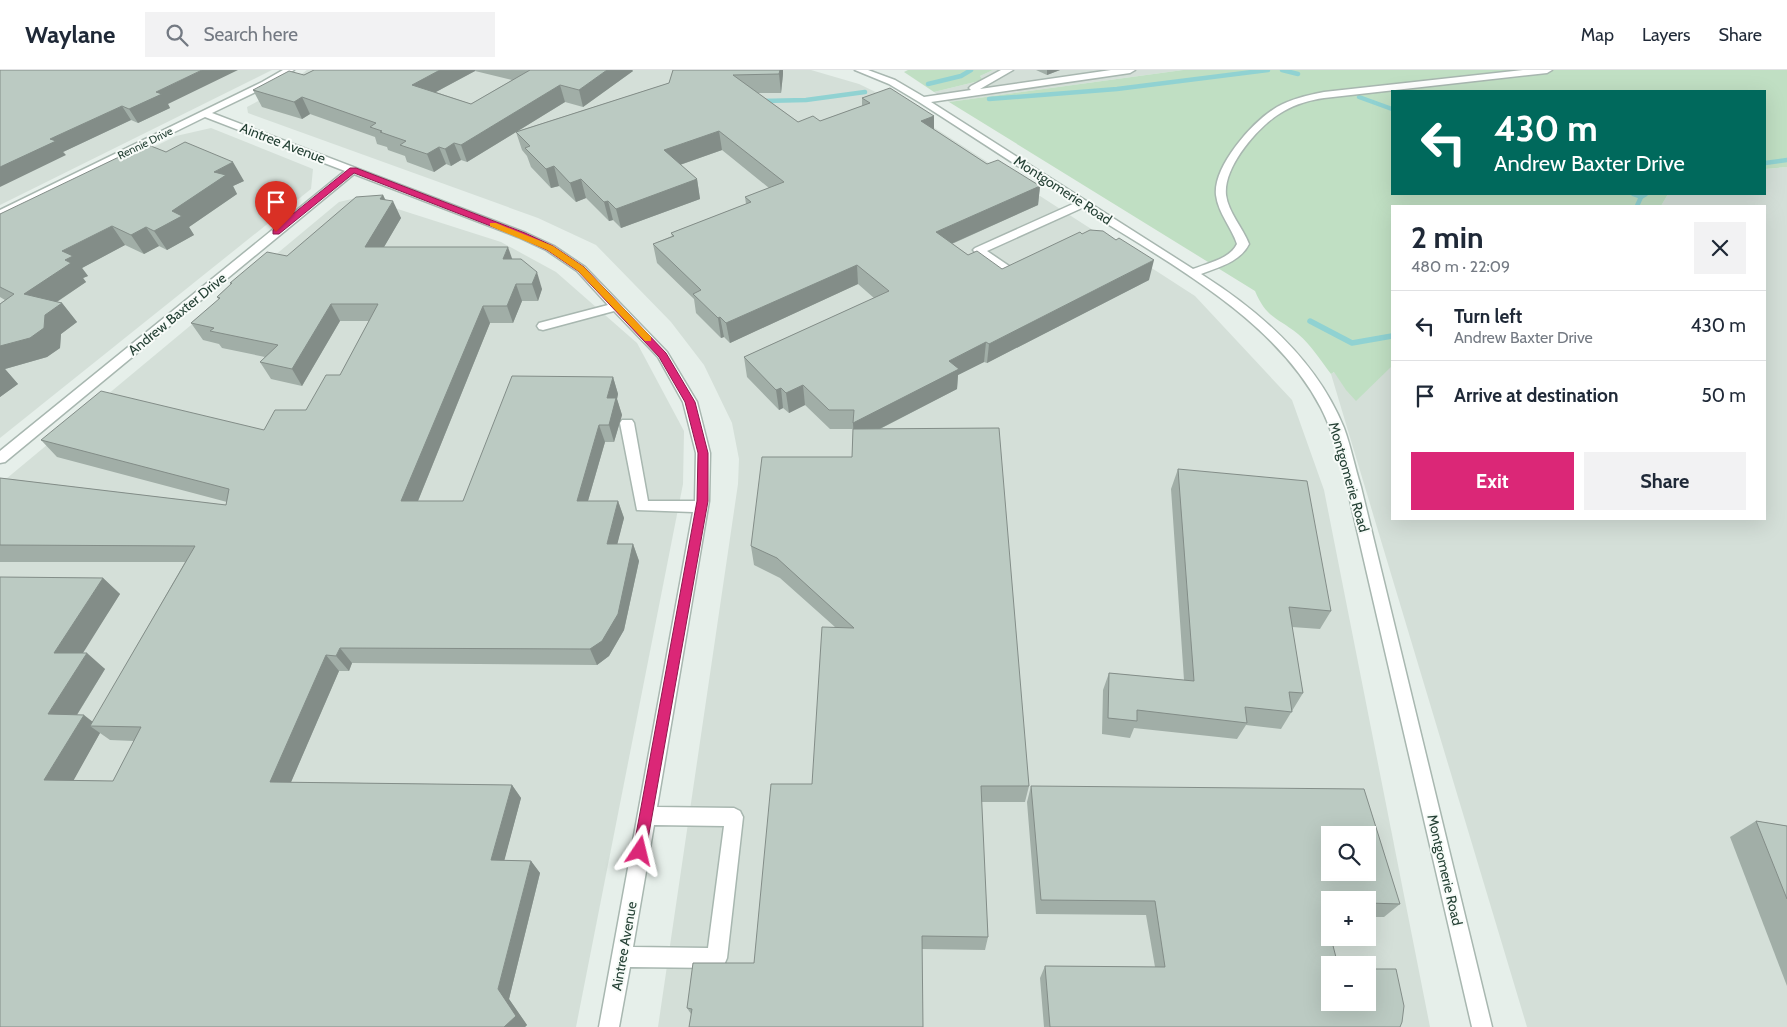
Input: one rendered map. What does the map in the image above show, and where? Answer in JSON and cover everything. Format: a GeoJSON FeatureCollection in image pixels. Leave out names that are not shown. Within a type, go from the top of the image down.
{"type":"FeatureCollection","features":[{"type":"Feature","properties":{"kind":"street","name":"Rennie Drive"},"geometry":{"type":"LineString","coordinates":[[0,214],[205,114],[289,70]]}},
{"type":"Feature","properties":{"kind":"street","name":"Montgomerie Road"},"geometry":{"type":"LineString","coordinates":[[860,70],[892,82],[922,100],[1083,203],[1110,226],[1194,273],[1251,314],[1281,343],[1317,389],[1336,427],[1354,487],[1482,1027]]}},
{"type":"Feature","properties":{"kind":"street"},"geometry":{"type":"LineString","coordinates":[[951,95],[984,84],[990,78],[1008,70]]}},
{"type":"Feature","properties":{"kind":"street"},"geometry":{"type":"LineString","coordinates":[[922,100],[1130,70]]}},
{"type":"Feature","properties":{"kind":"street"},"geometry":{"type":"LineString","coordinates":[[1194,273],[1228,259],[1239,252],[1243,244],[1240,233],[1225,209],[1221,193],[1222,179],[1235,153],[1272,114],[1290,104],[1324,95],[1547,70]]}},
{"type":"Feature","properties":{"kind":"street","name":"Aintree Avenue"},"geometry":{"type":"LineString","coordinates":[[205,114],[522,235],[550,248],[581,269],[663,355],[690,402],[703,453],[701,507],[610,1027]]}},
{"type":"Feature","properties":{"kind":"street","name":"Andrew Baxter Drive"},"geometry":{"type":"LineString","coordinates":[[0,458],[353,170]]}},
{"type":"Feature","properties":{"kind":"street"},"geometry":{"type":"LineString","coordinates":[[1028,265],[1011,273],[979,250],[1083,203]]}},
{"type":"Feature","properties":{"kind":"street"},"geometry":{"type":"LineString","coordinates":[[543,326],[618,306]]}},
{"type":"Feature","properties":{"kind":"street"},"geometry":{"type":"LineString","coordinates":[[627,423],[642,506],[701,507]]}},
{"type":"Feature","properties":{"kind":"street"},"geometry":{"type":"LineString","coordinates":[[622,957],[717,958],[734,817],[646,816]]}},
{"type":"Feature","properties":{"kind":"shaded area"},"geometry":{"type":"Polygon","coordinates":[[[0,70],[272,70],[0,205],[0,70]]]}},
{"type":"Feature","properties":{"kind":"shaded area"},"geometry":{"type":"Polygon","coordinates":[[[307,70],[811,70],[859,84],[890,99],[1195,296],[1292,400],[1324,490],[1430,1027],[658,1027],[738,484],[739,459],[732,423],[704,365],[671,322],[596,245],[538,218],[248,113],[247,107],[284,87],[307,70]]]}},
{"type":"Feature","properties":{"kind":"shaded area"},"geometry":{"type":"Polygon","coordinates":[[[993,70],[1183,70],[949,102],[934,92],[983,80],[980,76],[993,70]]]}},
{"type":"Feature","properties":{"kind":"shaded area"},"geometry":{"type":"Polygon","coordinates":[[[211,128],[313,169],[311,189],[0,438],[0,223],[176,136],[211,128]]]}},
{"type":"Feature","properties":{"kind":"shaded area"},"geometry":{"type":"Polygon","coordinates":[[[1787,167],[1787,1027],[1527,1027],[1331,374],[1385,343],[1391,343],[1391,520],[1766,520],[1766,205],[1662,205],[1667,195],[1766,195],[1766,169],[1787,167]]]}},
{"type":"Feature","properties":{"kind":"shaded area"},"geometry":{"type":"Polygon","coordinates":[[[360,197],[501,242],[556,272],[637,343],[684,431],[683,484],[576,1027],[0,1027],[0,484],[339,202],[360,197]]]}},
{"type":"Feature","properties":{"kind":"green space"},"geometry":{"type":"Polygon","coordinates":[[[908,70],[993,70],[980,76],[983,80],[934,92],[904,72],[908,70]]]}},
{"type":"Feature","properties":{"kind":"green space"},"geometry":{"type":"Polygon","coordinates":[[[1183,70],[1787,70],[1787,167],[1766,169],[1766,90],[1391,90],[1391,195],[1667,195],[1662,205],[1391,205],[1391,367],[1356,401],[1334,372],[1331,374],[1303,338],[1268,312],[1255,291],[949,102],[1183,70]]]}},
{"type":"Feature","properties":{"kind":"building"},"geometry":{"type":"Polygon","coordinates":[[[0,70],[202,70],[156,92],[162,94],[129,109],[122,106],[50,139],[56,141],[0,167],[0,70]]]}},
{"type":"Feature","properties":{"kind":"building"},"geometry":{"type":"Polygon","coordinates":[[[314,70],[440,70],[412,85],[471,104],[530,70],[607,70],[579,90],[560,85],[461,145],[454,143],[445,149],[439,147],[427,154],[400,145],[406,141],[370,127],[376,123],[302,97],[294,102],[253,90],[289,71],[304,75],[314,70]]]}},
{"type":"Feature","properties":{"kind":"building"},"geometry":{"type":"Polygon","coordinates":[[[673,70],[780,70],[779,74],[733,75],[798,122],[813,116],[820,121],[870,103],[862,98],[890,88],[934,116],[921,121],[987,164],[998,160],[1040,186],[936,232],[968,255],[977,251],[1002,269],[1080,232],[1082,234],[1090,230],[1103,231],[1116,240],[1119,238],[1154,260],[989,344],[986,342],[949,361],[959,369],[853,423],[854,410],[829,410],[803,385],[786,393],[781,388],[776,390],[744,357],[889,291],[857,265],[726,323],[720,317],[718,318],[693,294],[701,290],[653,244],[674,236],[671,233],[751,202],[745,197],[784,182],[719,131],[664,150],[697,179],[616,209],[608,201],[604,202],[581,179],[570,183],[554,166],[546,169],[525,148],[530,146],[516,132],[669,83],[673,70]]]}},
{"type":"Feature","properties":{"kind":"building"},"geometry":{"type":"Polygon","coordinates":[[[185,142],[233,162],[214,172],[226,175],[172,211],[182,216],[154,231],[146,227],[131,235],[112,226],[62,251],[73,256],[65,260],[71,263],[24,294],[62,303],[45,315],[44,328],[30,338],[0,346],[0,304],[14,294],[0,287],[0,214],[146,144],[166,152],[185,142]]]}},
{"type":"Feature","properties":{"kind":"building"},"geometry":{"type":"Polygon","coordinates":[[[383,195],[380,199],[393,201],[365,247],[508,247],[503,259],[521,259],[537,272],[532,284],[516,284],[507,306],[483,306],[401,501],[463,501],[512,376],[613,377],[607,398],[616,398],[609,425],[599,425],[577,501],[618,501],[607,544],[633,544],[618,614],[602,641],[590,649],[340,648],[336,656],[326,655],[270,782],[512,785],[491,860],[531,861],[498,989],[516,1016],[504,1027],[0,1027],[0,577],[103,578],[54,653],[87,653],[48,714],[84,715],[44,780],[113,781],[141,727],[90,726],[195,546],[0,545],[0,478],[226,505],[229,489],[41,440],[101,391],[264,430],[275,410],[306,410],[326,375],[340,375],[378,304],[331,304],[292,369],[260,362],[278,345],[210,331],[214,328],[191,323],[220,298],[217,297],[232,283],[230,283],[267,252],[287,256],[356,197],[383,195]]]}},
{"type":"Feature","properties":{"kind":"building"},"geometry":{"type":"Polygon","coordinates":[[[999,428],[1029,786],[981,786],[988,937],[922,936],[923,1027],[689,1027],[692,1009],[687,1008],[693,963],[754,963],[771,784],[812,784],[822,627],[854,628],[777,558],[751,546],[762,457],[852,457],[853,429],[999,428]]]}},
{"type":"Feature","properties":{"kind":"building"},"geometry":{"type":"Polygon","coordinates":[[[1178,469],[1307,481],[1331,611],[1289,607],[1303,693],[1289,692],[1292,712],[1245,707],[1247,723],[1137,710],[1137,721],[1108,718],[1109,673],[1194,681],[1178,469]]]}},
{"type":"Feature","properties":{"kind":"building"},"geometry":{"type":"Polygon","coordinates":[[[1031,786],[1364,789],[1376,826],[1321,826],[1321,881],[1376,881],[1376,827],[1400,904],[1376,903],[1376,891],[1321,891],[1321,946],[1333,946],[1336,956],[1321,956],[1321,1011],[1376,1011],[1376,969],[1396,969],[1404,1006],[1400,1027],[1050,1027],[1045,966],[1165,967],[1155,901],[1041,900],[1031,786]]]}},
{"type":"Feature","properties":{"kind":"building"},"geometry":{"type":"Polygon","coordinates":[[[1756,821],[1787,826],[1787,899],[1756,821]]]}},
{"type":"Feature","properties":{"kind":"waterway"},"geometry":{"type":"LineString","coordinates":[[928,84],[961,76],[971,70]]}},
{"type":"Feature","properties":{"kind":"waterway"},"geometry":{"type":"LineString","coordinates":[[989,99],[1117,89],[1268,70]]}},
{"type":"Feature","properties":{"kind":"waterway"},"geometry":{"type":"LineString","coordinates":[[1282,70],[1298,74]]}},
{"type":"Feature","properties":{"kind":"waterway"},"geometry":{"type":"LineString","coordinates":[[762,101],[806,100],[865,92]]}},
{"type":"Feature","properties":{"kind":"waterway"},"geometry":{"type":"LineString","coordinates":[[1359,97],[1391,109]]}},
{"type":"Feature","properties":{"kind":"waterway"},"geometry":{"type":"LineString","coordinates":[[1766,163],[1787,160]]}},
{"type":"Feature","properties":{"kind":"waterway"},"geometry":{"type":"LineString","coordinates":[[1636,195],[1641,197]]}},
{"type":"Feature","properties":{"kind":"waterway"},"geometry":{"type":"LineString","coordinates":[[1637,205],[1641,197]]}},
{"type":"Feature","properties":{"kind":"waterway"},"geometry":{"type":"LineString","coordinates":[[1310,321],[1352,343],[1391,336]]}},
{"type":"Feature","properties":{"kind":"slow traffic"},"geometry":{"type":"LineString","coordinates":[[493,224],[550,248],[581,269],[648,339]]}},
{"type":"Feature","properties":{"kind":"route"},"geometry":{"type":"LineString","coordinates":[[276,232],[353,170],[522,235],[550,248],[581,269],[663,355],[690,402],[703,453],[702,501],[640,851]]}}]}
